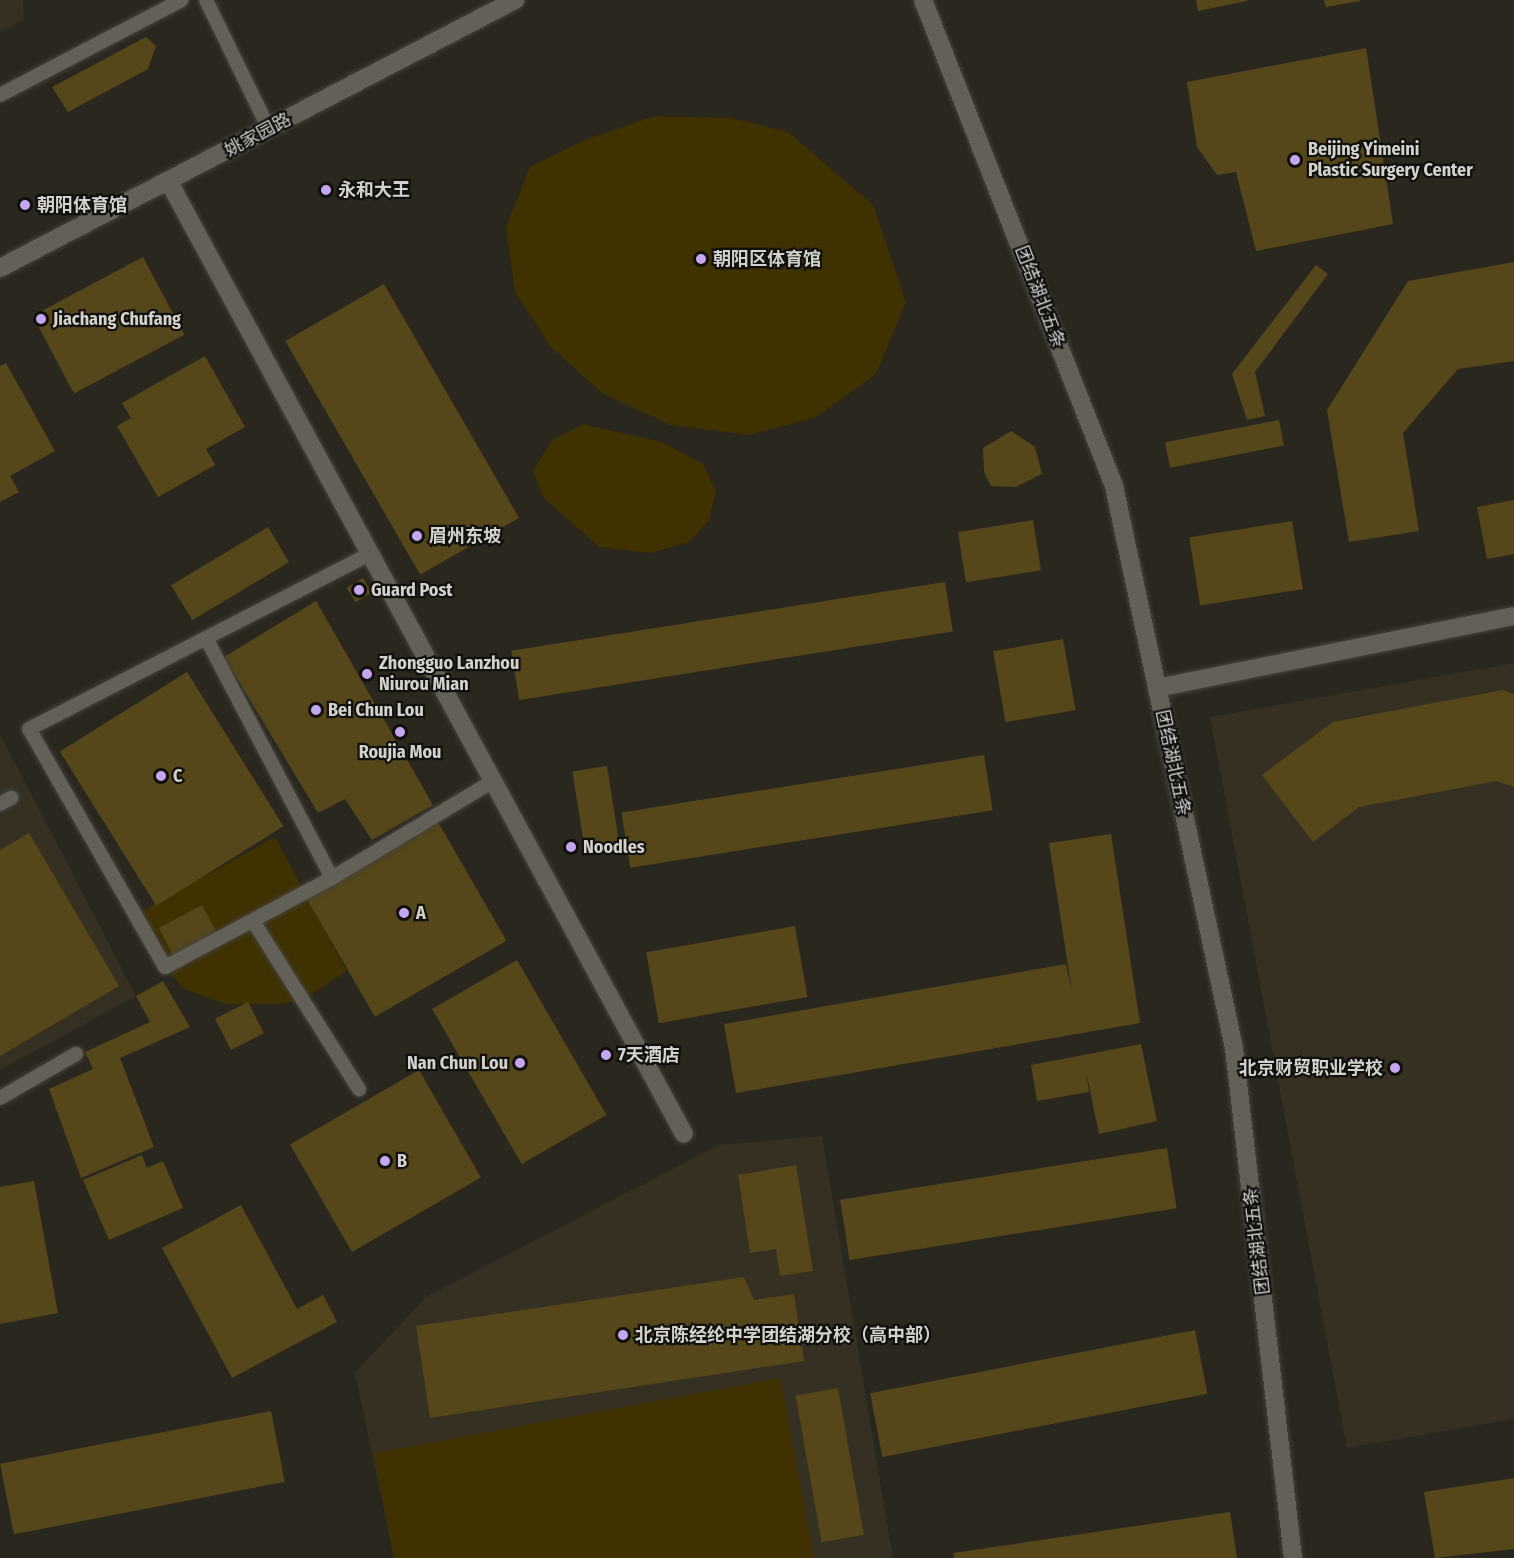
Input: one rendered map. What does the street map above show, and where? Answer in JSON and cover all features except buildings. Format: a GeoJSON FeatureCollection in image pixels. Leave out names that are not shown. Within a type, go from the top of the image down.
{"type":"FeatureCollection","features":[{"type":"Feature","properties":{"kind":"street","name":"姚家园路"},"geometry":{"type":"LineString","coordinates":[[0,268],[515,0]]}},
{"type":"Feature","properties":{"kind":"street","name":"团结湖北五条"},"geometry":{"type":"LineString","coordinates":[[923,0],[1114,486],[1234,1048],[1293,1558]]}},
{"type":"Feature","properties":{"kind":"street"},"geometry":{"type":"LineString","coordinates":[[169,182],[684,1134]]}},
{"type":"Feature","properties":{"kind":"street"},"geometry":{"type":"LineString","coordinates":[[1157,688],[1514,616]]}},
{"type":"Feature","properties":{"kind":"lane"},"geometry":{"type":"LineString","coordinates":[[0,95],[182,0]]}},
{"type":"Feature","properties":{"kind":"lane"},"geometry":{"type":"LineString","coordinates":[[206,0],[269,129]]}},
{"type":"Feature","properties":{"kind":"lane"},"geometry":{"type":"LineString","coordinates":[[370,554],[29,729],[165,967],[332,878],[492,782]]}},
{"type":"Feature","properties":{"kind":"lane"},"geometry":{"type":"LineString","coordinates":[[206,639],[332,878]]}},
{"type":"Feature","properties":{"kind":"lane"},"geometry":{"type":"LineString","coordinates":[[253,921],[359,1089]]}},
{"type":"Feature","properties":{"kind":"lane"},"geometry":{"type":"LineString","coordinates":[[0,1098],[76,1054]]}},
{"type":"Feature","properties":{"kind":"shaded area"},"geometry":{"type":"Polygon","coordinates":[[[0,0],[23,0],[24,20],[0,31],[0,0]]]}},
{"type":"Feature","properties":{"kind":"shaded area","name":"朝阳区体育馆"},"geometry":{"type":"Polygon","coordinates":[[[655,116],[732,118],[788,132],[873,205],[906,302],[876,374],[816,417],[749,435],[670,425],[602,393],[551,347],[515,292],[506,227],[530,167],[587,139],[655,116]]]}},
{"type":"Feature","properties":{"kind":"shaded area"},"geometry":{"type":"Polygon","coordinates":[[[583,424],[662,442],[703,464],[716,491],[709,520],[689,542],[650,553],[599,547],[543,497],[533,471],[552,440],[583,424]]]}},
{"type":"Feature","properties":{"kind":"shaded area","name":"北京财贸职业学校"},"geometry":{"type":"Polygon","coordinates":[[[1514,663],[1514,1419],[1347,1448],[1210,717],[1514,663]]]}},
{"type":"Feature","properties":{"kind":"shaded area"},"geometry":{"type":"Polygon","coordinates":[[[0,734],[136,996],[0,1070],[0,734]]]}},
{"type":"Feature","properties":{"kind":"shaded area"},"geometry":{"type":"Polygon","coordinates":[[[275,837],[347,971],[302,1000],[278,1004],[225,1004],[184,989],[165,967],[135,915],[275,837]]]}},
{"type":"Feature","properties":{"kind":"shaded area","name":"北京陈经纶中学团结湖分校（高中部）"},"geometry":{"type":"Polygon","coordinates":[[[822,1136],[893,1558],[394,1558],[355,1373],[426,1297],[719,1145],[822,1136]]]}},
{"type":"Feature","properties":{"kind":"shaded area"},"geometry":{"type":"Polygon","coordinates":[[[780,1378],[814,1558],[394,1558],[374,1453],[780,1378]]]}},
{"type":"Feature","properties":{"kind":"place","name":"Beijing Yimeini Plastic Surgery Center"},"geometry":{"type":"Point","coordinates":[1295,160]}},
{"type":"Feature","properties":{"kind":"place","name":"永和大王"},"geometry":{"type":"Point","coordinates":[326,190]}},
{"type":"Feature","properties":{"kind":"place","name":"朝阳体育馆"},"geometry":{"type":"Point","coordinates":[25,205]}},
{"type":"Feature","properties":{"kind":"place","name":"朝阳区体育馆"},"geometry":{"type":"Point","coordinates":[701,259]}},
{"type":"Feature","properties":{"kind":"place","name":"Jiachang Chufang"},"geometry":{"type":"Point","coordinates":[41,319]}},
{"type":"Feature","properties":{"kind":"place","name":"眉州东坡"},"geometry":{"type":"Point","coordinates":[417,536]}},
{"type":"Feature","properties":{"kind":"place","name":"Guard Post"},"geometry":{"type":"Point","coordinates":[359,590]}},
{"type":"Feature","properties":{"kind":"place","name":"Zhongguo Lanzhou Niurou Mian"},"geometry":{"type":"Point","coordinates":[367,674]}},
{"type":"Feature","properties":{"kind":"place","name":"Bei Chun Lou"},"geometry":{"type":"Point","coordinates":[316,710]}},
{"type":"Feature","properties":{"kind":"place","name":"Roujia Mou"},"geometry":{"type":"Point","coordinates":[400,732]}},
{"type":"Feature","properties":{"kind":"place","name":"C"},"geometry":{"type":"Point","coordinates":[161,776]}},
{"type":"Feature","properties":{"kind":"place","name":"Noodles"},"geometry":{"type":"Point","coordinates":[571,847]}},
{"type":"Feature","properties":{"kind":"place","name":"A"},"geometry":{"type":"Point","coordinates":[404,913]}},
{"type":"Feature","properties":{"kind":"place","name":"7天酒店"},"geometry":{"type":"Point","coordinates":[606,1055]}},
{"type":"Feature","properties":{"kind":"place","name":"Nan Chun Lou"},"geometry":{"type":"Point","coordinates":[520,1063]}},
{"type":"Feature","properties":{"kind":"place","name":"北京财贸职业学校"},"geometry":{"type":"Point","coordinates":[1395,1068]}},
{"type":"Feature","properties":{"kind":"place","name":"B"},"geometry":{"type":"Point","coordinates":[385,1161]}},
{"type":"Feature","properties":{"kind":"place","name":"北京陈经纶中学团结湖分校（高中部）"},"geometry":{"type":"Point","coordinates":[623,1335]}}]}
